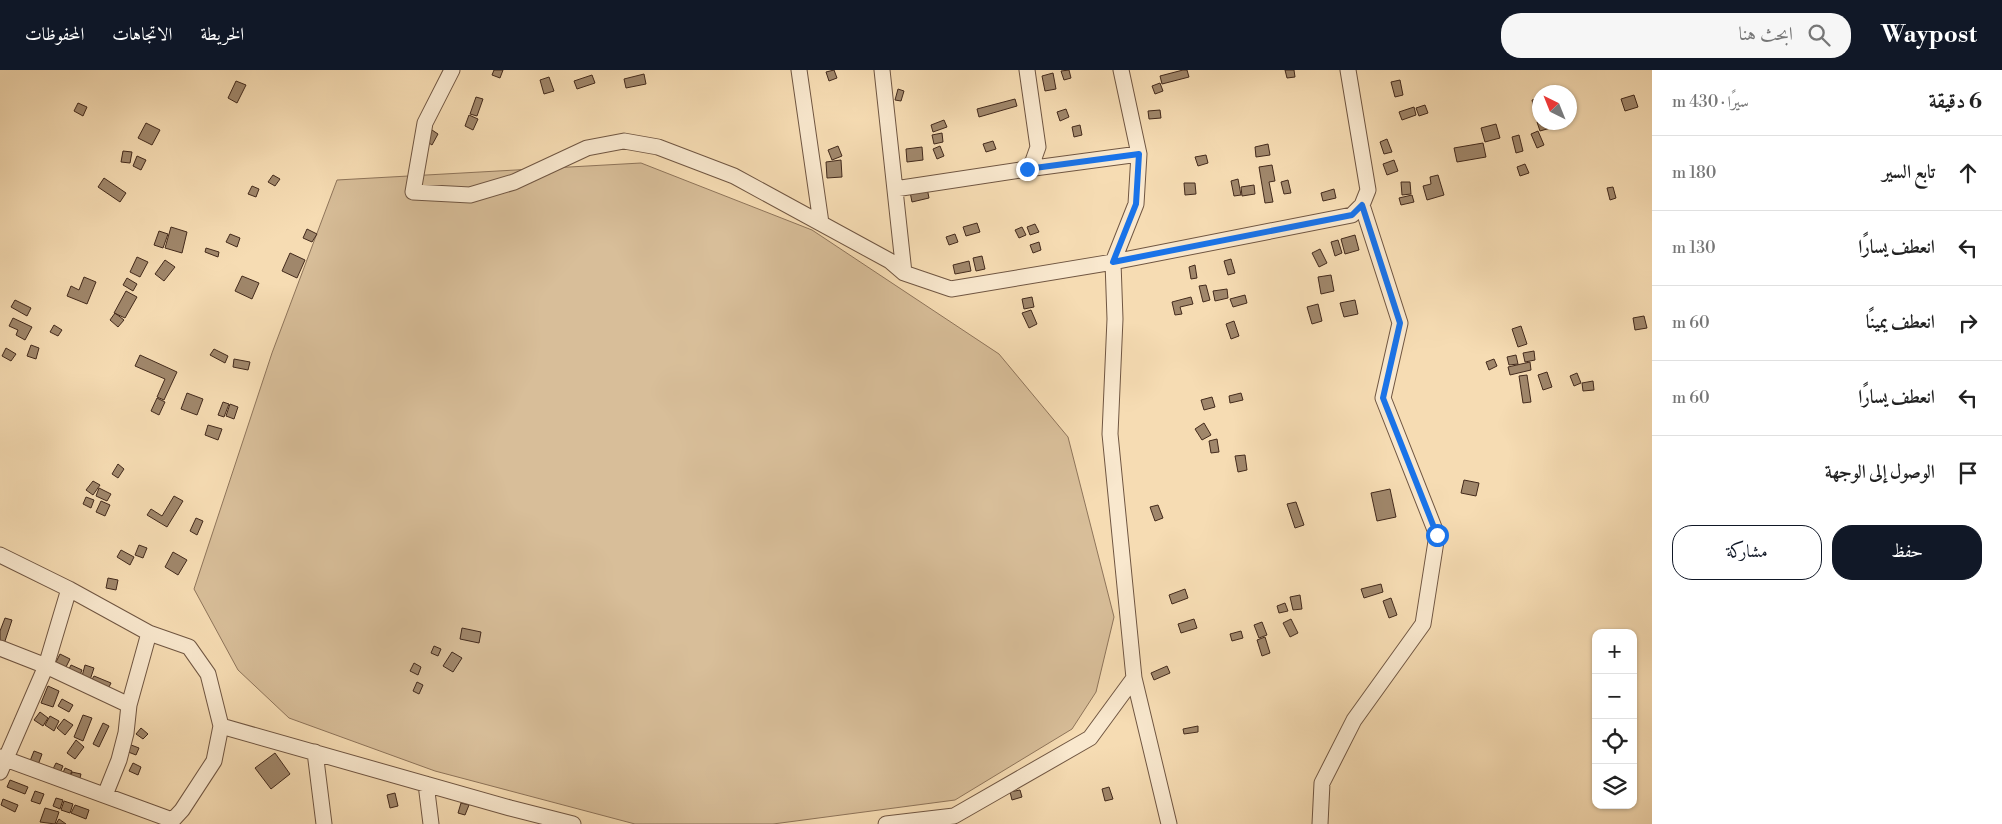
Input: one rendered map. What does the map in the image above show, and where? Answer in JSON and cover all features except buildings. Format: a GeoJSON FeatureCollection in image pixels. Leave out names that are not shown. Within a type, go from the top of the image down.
{"type":"FeatureCollection","features":[{"type":"Feature","properties":{"kind":"street"},"geometry":{"type":"LineString","coordinates":[[452,70],[425,123],[413,192],[470,195],[514,182],[587,148],[624,141],[658,146],[734,176],[890,261],[904,273],[951,288],[1113,262],[1352,215],[1362,205],[1368,190],[1348,70]]}},
{"type":"Feature","properties":{"kind":"street"},"geometry":{"type":"LineString","coordinates":[[799,70],[821,223]]}},
{"type":"Feature","properties":{"kind":"street"},"geometry":{"type":"LineString","coordinates":[[882,70],[904,273]]}},
{"type":"Feature","properties":{"kind":"street"},"geometry":{"type":"LineString","coordinates":[[1027,70],[1038,147],[1034,161],[1027,169]]}},
{"type":"Feature","properties":{"kind":"street"},"geometry":{"type":"LineString","coordinates":[[1121,70],[1139,154],[1136,204],[1113,262],[1115,319],[1110,434],[1134,678],[1169,824]]}},
{"type":"Feature","properties":{"kind":"street"},"geometry":{"type":"LineString","coordinates":[[895,189],[1139,154]]}},
{"type":"Feature","properties":{"kind":"street"},"geometry":{"type":"LineString","coordinates":[[1320,824],[1322,783],[1354,720],[1422,624],[1437,535],[1383,398],[1400,323],[1362,205]]}},
{"type":"Feature","properties":{"kind":"street"},"geometry":{"type":"LineString","coordinates":[[0,556],[69,589],[149,633],[189,648],[208,674],[221,726],[214,760],[182,810],[171,822],[104,795],[2,763],[46,666],[69,589]]}},
{"type":"Feature","properties":{"kind":"street"},"geometry":{"type":"LineString","coordinates":[[104,795],[119,760],[126,733],[128,705],[149,633]]}},
{"type":"Feature","properties":{"kind":"street"},"geometry":{"type":"LineString","coordinates":[[0,648],[46,666],[128,705]]}},
{"type":"Feature","properties":{"kind":"street"},"geometry":{"type":"LineString","coordinates":[[886,824],[954,816],[1090,738],[1134,678]]}},
{"type":"Feature","properties":{"kind":"street"},"geometry":{"type":"LineString","coordinates":[[221,726],[573,824]]}},
{"type":"Feature","properties":{"kind":"street"},"geometry":{"type":"LineString","coordinates":[[315,752],[324,824]]}},
{"type":"Feature","properties":{"kind":"street"},"geometry":{"type":"LineString","coordinates":[[426,784],[431,824]]}},
{"type":"Feature","properties":{"kind":"shaded area"},"geometry":{"type":"Polygon","coordinates":[[[641,163],[812,230],[999,354],[1068,437],[1114,617],[1096,692],[1072,729],[955,800],[773,824],[635,824],[435,771],[289,718],[238,670],[194,589],[272,353],[337,180],[641,163]]]}},
{"type":"Feature","properties":{"kind":"route"},"geometry":{"type":"LineString","coordinates":[[1027,169],[1139,154],[1136,204],[1113,262],[1352,215],[1362,205],[1400,323],[1383,398],[1437,535]]}}]}
